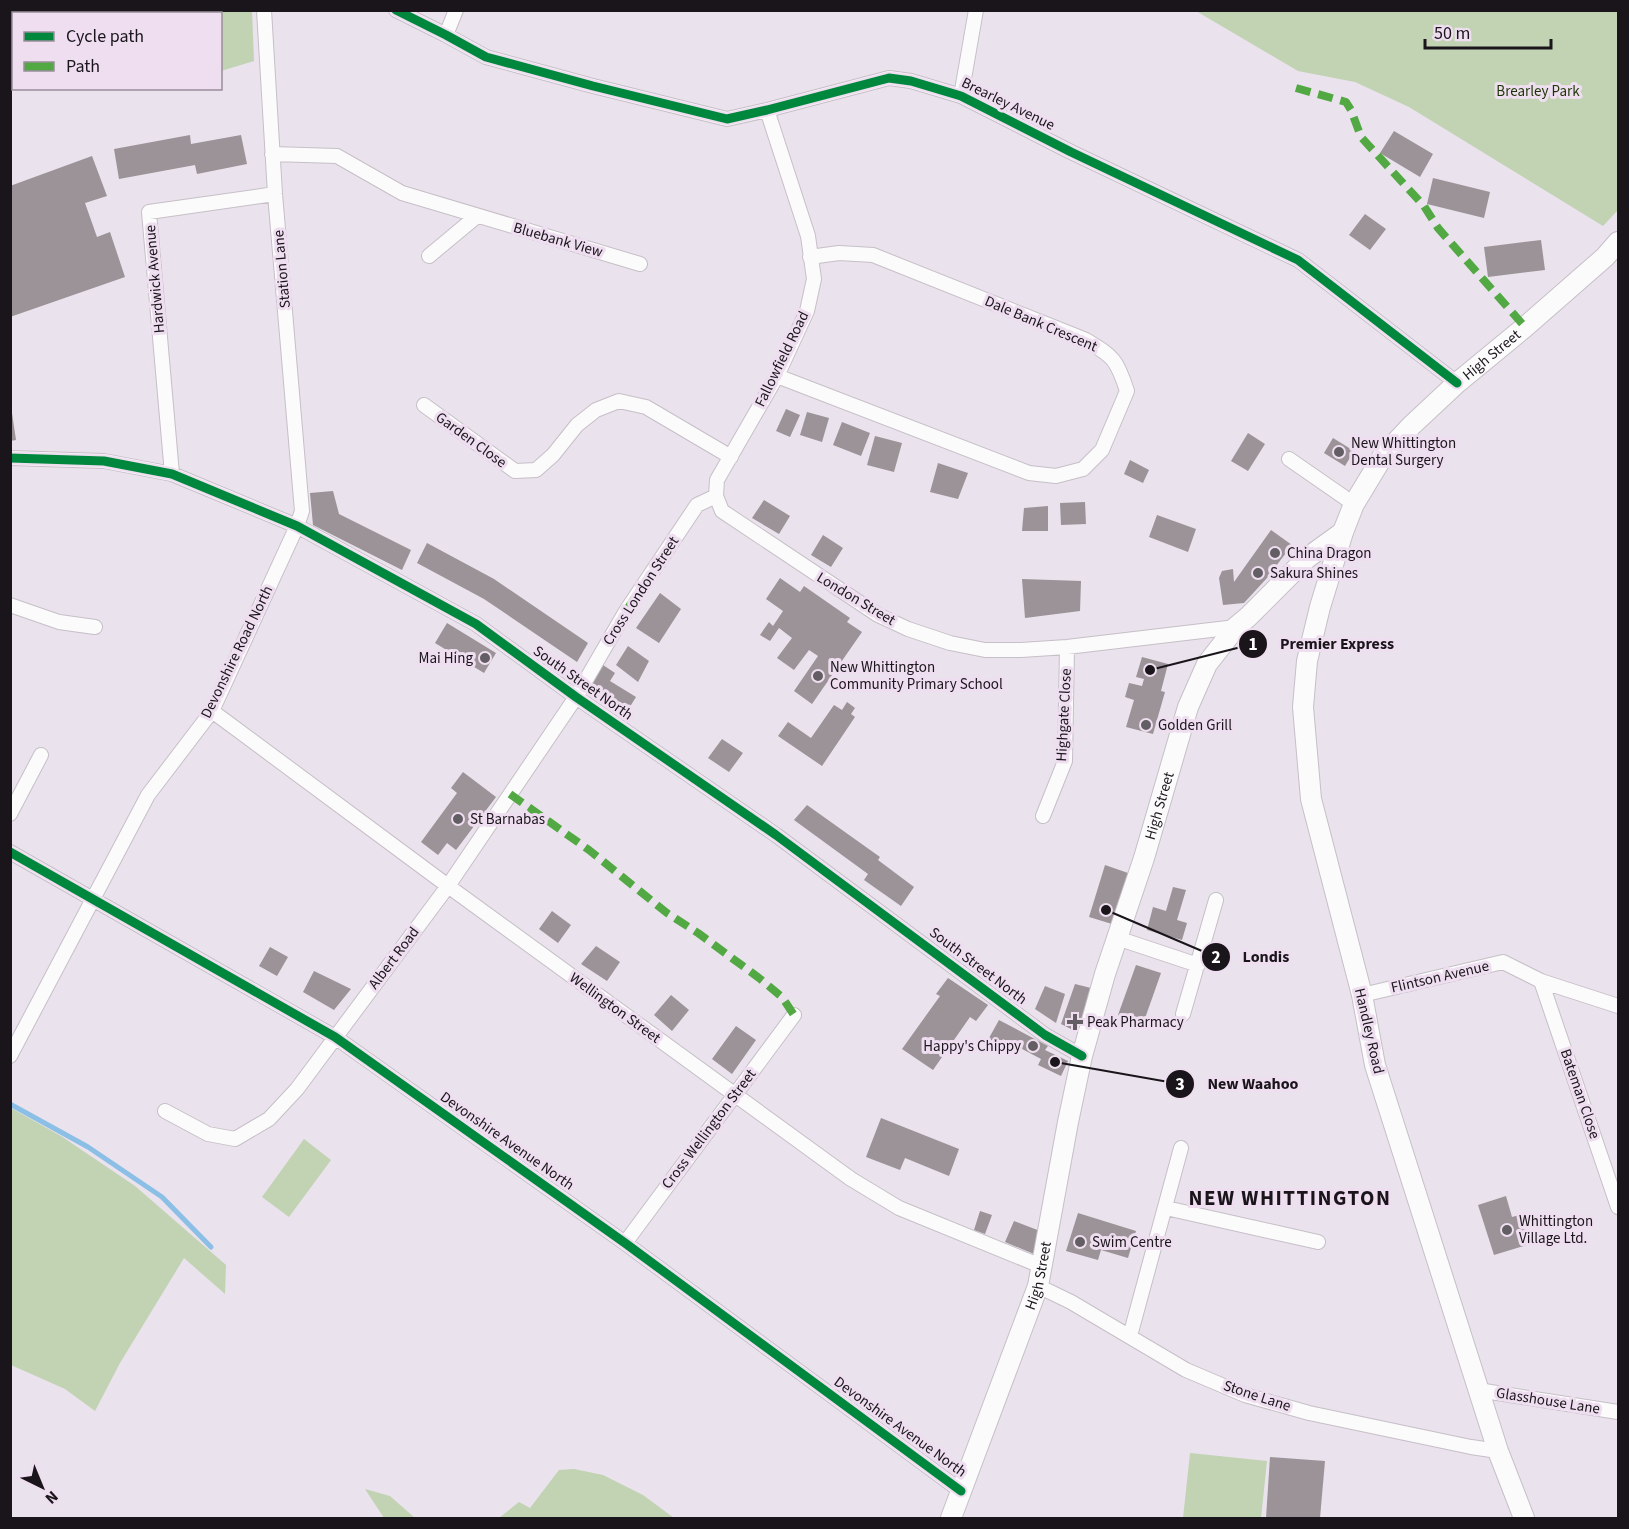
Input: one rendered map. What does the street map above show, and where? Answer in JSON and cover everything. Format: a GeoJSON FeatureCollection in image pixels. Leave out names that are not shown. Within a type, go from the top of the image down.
{"type":"FeatureCollection","features":[{"type":"Feature","properties":{"kind":"main road","name":"High Street"},"geometry":{"type":"LineString","coordinates":[[951,1518],[1038,1286],[1082,1056],[1188,707],[1207,664],[1236,627],[1307,558],[1343,532],[1354,504],[1383,456],[1411,426],[1457,383],[1605,257],[1618,242]]}},
{"type":"Feature","properties":{"kind":"main road","name":"Handley Road"},"geometry":{"type":"LineString","coordinates":[[1343,532],[1320,607],[1310,650],[1303,707],[1311,799],[1362,995],[1375,1065],[1498,1451],[1524,1518]]}},
{"type":"Feature","properties":{"kind":"street","name":"Station Lane"},"geometry":{"type":"LineString","coordinates":[[264,10],[275,194],[302,511],[297,526]]}},
{"type":"Feature","properties":{"kind":"street","name":"Brearley Avenue"},"geometry":{"type":"LineString","coordinates":[[396,10],[486,57],[727,119],[889,78],[911,81],[961,96],[1071,152],[1298,260],[1457,383]]}},
{"type":"Feature","properties":{"kind":"street"},"geometry":{"type":"LineString","coordinates":[[447,35],[456,10]]}},
{"type":"Feature","properties":{"kind":"street"},"geometry":{"type":"LineString","coordinates":[[961,96],[976,10]]}},
{"type":"Feature","properties":{"kind":"street","name":"Fallowfield Road"},"geometry":{"type":"LineString","coordinates":[[716,496],[717,480],[777,376],[807,311],[814,279],[808,236],[767,110]]}},
{"type":"Feature","properties":{"kind":"street","name":"Bluebank View"},"geometry":{"type":"LineString","coordinates":[[272,154],[337,156],[402,193],[640,264]]}},
{"type":"Feature","properties":{"kind":"street","name":"Hardwick Avenue"},"geometry":{"type":"LineString","coordinates":[[172,474],[149,212],[275,194]]}},
{"type":"Feature","properties":{"kind":"street"},"geometry":{"type":"LineString","coordinates":[[429,256],[477,216]]}},
{"type":"Feature","properties":{"kind":"street","name":"Dale Bank Crescent"},"geometry":{"type":"LineString","coordinates":[[777,376],[1029,472],[1056,476],[1083,469],[1102,450],[1127,391],[1120,370],[1109,354],[1086,340],[873,255],[839,253],[810,257]]}},
{"type":"Feature","properties":{"kind":"street","name":"Garden Close"},"geometry":{"type":"LineString","coordinates":[[424,405],[515,471],[536,470],[553,455],[577,425],[596,410],[619,401],[646,407],[731,457]]}},
{"type":"Feature","properties":{"kind":"street","name":"South Street North"},"geometry":{"type":"LineString","coordinates":[[10,458],[104,461],[172,474],[297,526],[476,624],[576,697],[776,835],[1045,1035],[1082,1056]]}},
{"type":"Feature","properties":{"kind":"street"},"geometry":{"type":"LineString","coordinates":[[1289,459],[1354,504]]}},
{"type":"Feature","properties":{"kind":"street","name":"Cross London Street"},"geometry":{"type":"LineString","coordinates":[[576,697],[626,610],[697,505],[716,496]]}},
{"type":"Feature","properties":{"kind":"street","name":"London Street"},"geometry":{"type":"LineString","coordinates":[[716,496],[722,511],[878,615],[908,629],[950,643],[985,650],[1021,651],[1236,627]]}},
{"type":"Feature","properties":{"kind":"street","name":"Devonshire Road North"},"geometry":{"type":"LineString","coordinates":[[10,1056],[148,795],[212,711],[297,526]]}},
{"type":"Feature","properties":{"kind":"street"},"geometry":{"type":"LineString","coordinates":[[10,605],[59,622],[95,627]]}},
{"type":"Feature","properties":{"kind":"street","name":"Highgate Close"},"geometry":{"type":"LineString","coordinates":[[1043,816],[1065,761],[1067,647]]}},
{"type":"Feature","properties":{"kind":"street","name":"Albert Road"},"geometry":{"type":"LineString","coordinates":[[165,1111],[208,1134],[235,1139],[269,1119],[297,1089],[448,885],[576,697]]}},
{"type":"Feature","properties":{"kind":"street","name":"Wellington Street"},"geometry":{"type":"LineString","coordinates":[[212,711],[851,1179],[899,1208],[1041,1266]]}},
{"type":"Feature","properties":{"kind":"street"},"geometry":{"type":"LineString","coordinates":[[10,814],[41,755]]}},
{"type":"Feature","properties":{"kind":"street","name":"Devonshire Avenue North"},"geometry":{"type":"LineString","coordinates":[[10,852],[335,1037],[626,1243],[961,1491]]}},
{"type":"Feature","properties":{"kind":"street"},"geometry":{"type":"LineString","coordinates":[[1183,1014],[1216,900]]}},
{"type":"Feature","properties":{"kind":"street"},"geometry":{"type":"LineString","coordinates":[[1117,938],[1198,965]]}},
{"type":"Feature","properties":{"kind":"street","name":"Flintson Avenue"},"geometry":{"type":"LineString","coordinates":[[1362,995],[1503,962],[1541,981],[1618,1006]]}},
{"type":"Feature","properties":{"kind":"street","name":"Bateman Close"},"geometry":{"type":"LineString","coordinates":[[1541,981],[1618,1207]]}},
{"type":"Feature","properties":{"kind":"street","name":"Cross Wellington Street"},"geometry":{"type":"LineString","coordinates":[[626,1243],[794,1015]]}},
{"type":"Feature","properties":{"kind":"street"},"geometry":{"type":"LineString","coordinates":[[1130,1336],[1181,1148]]}},
{"type":"Feature","properties":{"kind":"street"},"geometry":{"type":"LineString","coordinates":[[1166,1208],[1318,1242]]}},
{"type":"Feature","properties":{"kind":"street","name":"Stone Lane"},"geometry":{"type":"LineString","coordinates":[[1038,1286],[1071,1302],[1186,1370],[1245,1395],[1309,1413],[1498,1451]]}},
{"type":"Feature","properties":{"kind":"street","name":"Glasshouse Lane"},"geometry":{"type":"LineString","coordinates":[[1478,1390],[1618,1412]]}},
{"type":"Feature","properties":{"kind":"green space"},"geometry":{"type":"Polygon","coordinates":[[[151,11],[252,11],[254,61],[222,71],[222,12],[151,11]]]}},
{"type":"Feature","properties":{"kind":"green space","name":"Brearley Park"},"geometry":{"type":"Polygon","coordinates":[[[1196,11],[1618,11],[1618,210],[1603,226],[1409,107],[1355,82],[1298,71],[1196,11]]]}},
{"type":"Feature","properties":{"kind":"green space"},"geometry":{"type":"Polygon","coordinates":[[[11,1108],[61,1136],[135,1186],[226,1265],[225,1294],[184,1258],[120,1363],[95,1411],[65,1389],[11,1365],[11,1108]]]}},
{"type":"Feature","properties":{"kind":"green space"},"geometry":{"type":"Polygon","coordinates":[[[304,1139],[331,1160],[289,1217],[262,1197],[304,1139]]]}},
{"type":"Feature","properties":{"kind":"green space"},"geometry":{"type":"Polygon","coordinates":[[[1190,1453],[1267,1461],[1261,1518],[1183,1518],[1190,1453]]]}},
{"type":"Feature","properties":{"kind":"green space"},"geometry":{"type":"Polygon","coordinates":[[[574,1469],[603,1475],[643,1495],[674,1518],[499,1518],[519,1502],[530,1508],[559,1470],[574,1469]]]}},
{"type":"Feature","properties":{"kind":"green space"},"geometry":{"type":"Polygon","coordinates":[[[365,1489],[390,1496],[415,1518],[384,1518],[365,1489]]]}},
{"type":"Feature","properties":{"kind":"building"},"geometry":{"type":"Polygon","coordinates":[[[1394,131],[1433,154],[1420,177],[1380,153],[1394,131]]]}},
{"type":"Feature","properties":{"kind":"building"},"geometry":{"type":"Polygon","coordinates":[[[190,135],[191,144],[241,135],[247,164],[197,174],[195,165],[119,179],[114,149],[190,135]]]}},
{"type":"Feature","properties":{"kind":"building"},"geometry":{"type":"Polygon","coordinates":[[[92,156],[107,196],[85,203],[97,237],[110,232],[125,277],[10,317],[10,186],[92,156]]]}},
{"type":"Feature","properties":{"kind":"building"},"geometry":{"type":"Polygon","coordinates":[[[1433,178],[1490,192],[1484,218],[1427,204],[1433,178]]]}},
{"type":"Feature","properties":{"kind":"building"},"geometry":{"type":"Polygon","coordinates":[[[1365,214],[1386,229],[1370,250],[1349,235],[1365,214]]]}},
{"type":"Feature","properties":{"kind":"building"},"geometry":{"type":"Polygon","coordinates":[[[1541,240],[1545,270],[1488,277],[1484,247],[1541,240]]]}},
{"type":"Feature","properties":{"kind":"building"},"geometry":{"type":"Polygon","coordinates":[[[786,409],[800,415],[790,437],[776,431],[786,409]]]}},
{"type":"Feature","properties":{"kind":"building"},"geometry":{"type":"Polygon","coordinates":[[[807,412],[829,418],[822,442],[800,435],[807,412]]]}},
{"type":"Feature","properties":{"kind":"building"},"geometry":{"type":"Polygon","coordinates":[[[10,413],[12,413],[16,440],[10,441],[10,413]]]}},
{"type":"Feature","properties":{"kind":"building"},"geometry":{"type":"Polygon","coordinates":[[[842,422],[870,433],[861,456],[833,445],[842,422]]]}},
{"type":"Feature","properties":{"kind":"building"},"geometry":{"type":"Polygon","coordinates":[[[1248,433],[1265,444],[1248,471],[1231,461],[1248,433]]]}},
{"type":"Feature","properties":{"kind":"building"},"geometry":{"type":"Polygon","coordinates":[[[875,436],[902,443],[894,472],[867,465],[875,436]]]}},
{"type":"Feature","properties":{"kind":"building","name":"New Whittington Dental Surgery"},"geometry":{"type":"Polygon","coordinates":[[[1333,438],[1354,451],[1345,466],[1324,453],[1333,438]]]}},
{"type":"Feature","properties":{"kind":"building"},"geometry":{"type":"Polygon","coordinates":[[[1130,460],[1149,470],[1143,483],[1124,474],[1130,460]]]}},
{"type":"Feature","properties":{"kind":"building"},"geometry":{"type":"Polygon","coordinates":[[[938,463],[968,473],[958,499],[930,492],[938,463]]]}},
{"type":"Feature","properties":{"kind":"building"},"geometry":{"type":"Polygon","coordinates":[[[333,491],[339,514],[411,550],[402,570],[313,525],[310,493],[333,491]]]}},
{"type":"Feature","properties":{"kind":"building"},"geometry":{"type":"Polygon","coordinates":[[[764,500],[790,516],[779,534],[752,518],[764,500]]]}},
{"type":"Feature","properties":{"kind":"building"},"geometry":{"type":"Polygon","coordinates":[[[1085,502],[1086,524],[1061,525],[1060,503],[1085,502]]]}},
{"type":"Feature","properties":{"kind":"building"},"geometry":{"type":"Polygon","coordinates":[[[1048,506],[1048,531],[1022,531],[1024,508],[1048,506]]]}},
{"type":"Feature","properties":{"kind":"building"},"geometry":{"type":"Polygon","coordinates":[[[1157,515],[1196,529],[1188,552],[1149,537],[1157,515]]]}},
{"type":"Feature","properties":{"kind":"building"},"geometry":{"type":"Polygon","coordinates":[[[1271,530],[1292,545],[1244,603],[1223,605],[1219,578],[1222,571],[1233,569],[1234,582],[1271,530]]]}},
{"type":"Feature","properties":{"kind":"building"},"geometry":{"type":"Polygon","coordinates":[[[823,535],[843,548],[831,567],[811,555],[823,535]]]}},
{"type":"Feature","properties":{"kind":"building"},"geometry":{"type":"Polygon","coordinates":[[[427,543],[494,579],[588,643],[577,662],[484,599],[417,563],[427,543]]]}},
{"type":"Feature","properties":{"kind":"building"},"geometry":{"type":"Polygon","coordinates":[[[780,578],[800,592],[804,586],[850,618],[847,622],[862,632],[812,704],[794,691],[818,656],[809,650],[794,670],[777,658],[792,638],[779,628],[770,641],[760,635],[769,622],[773,626],[783,611],[766,599],[780,578]]]}},
{"type":"Feature","properties":{"kind":"building"},"geometry":{"type":"Polygon","coordinates":[[[1022,579],[1081,581],[1080,611],[1025,618],[1022,579]]]}},
{"type":"Feature","properties":{"kind":"building"},"geometry":{"type":"Polygon","coordinates":[[[660,593],[681,609],[659,643],[636,628],[660,593]]]}},
{"type":"Feature","properties":{"kind":"building"},"geometry":{"type":"Polygon","coordinates":[[[447,623],[496,653],[484,673],[435,643],[447,623]]]}},
{"type":"Feature","properties":{"kind":"building"},"geometry":{"type":"Polygon","coordinates":[[[628,646],[649,661],[638,682],[616,665],[628,646]]]}},
{"type":"Feature","properties":{"kind":"building"},"geometry":{"type":"Polygon","coordinates":[[[1142,657],[1168,664],[1161,691],[1165,692],[1153,734],[1126,727],[1134,700],[1125,697],[1129,683],[1142,686],[1144,679],[1136,677],[1142,657]]]}},
{"type":"Feature","properties":{"kind":"building"},"geometry":{"type":"Polygon","coordinates":[[[603,665],[615,673],[610,681],[636,697],[626,713],[588,689],[603,665]]]}},
{"type":"Feature","properties":{"kind":"building"},"geometry":{"type":"Polygon","coordinates":[[[847,702],[855,708],[851,714],[855,717],[822,766],[778,736],[788,722],[811,738],[834,705],[842,710],[847,702]]]}},
{"type":"Feature","properties":{"kind":"building"},"geometry":{"type":"Polygon","coordinates":[[[722,739],[743,753],[729,772],[708,758],[722,739]]]}},
{"type":"Feature","properties":{"kind":"building","name":"St Barnabas"},"geometry":{"type":"Polygon","coordinates":[[[463,772],[496,797],[456,850],[447,843],[438,855],[421,842],[457,793],[451,788],[463,772]]]}},
{"type":"Feature","properties":{"kind":"building"},"geometry":{"type":"Polygon","coordinates":[[[807,805],[880,857],[878,860],[914,887],[901,906],[864,880],[868,874],[794,820],[807,805]]]}},
{"type":"Feature","properties":{"kind":"building"},"geometry":{"type":"Polygon","coordinates":[[[1105,865],[1128,873],[1112,924],[1089,917],[1105,865]]]}},
{"type":"Feature","properties":{"kind":"building"},"geometry":{"type":"Polygon","coordinates":[[[1173,887],[1186,890],[1177,920],[1187,923],[1182,940],[1147,930],[1153,907],[1166,911],[1173,887]]]}},
{"type":"Feature","properties":{"kind":"building"},"geometry":{"type":"Polygon","coordinates":[[[552,911],[571,925],[558,943],[539,929],[552,911]]]}},
{"type":"Feature","properties":{"kind":"building"},"geometry":{"type":"Polygon","coordinates":[[[596,946],[620,962],[607,981],[581,964],[596,946]]]}},
{"type":"Feature","properties":{"kind":"building"},"geometry":{"type":"Polygon","coordinates":[[[270,947],[288,957],[277,976],[259,966],[270,947]]]}},
{"type":"Feature","properties":{"kind":"building"},"geometry":{"type":"Polygon","coordinates":[[[1136,965],[1161,973],[1143,1024],[1118,1015],[1136,965]]]}},
{"type":"Feature","properties":{"kind":"building"},"geometry":{"type":"Polygon","coordinates":[[[314,971],[351,989],[334,1010],[303,992],[314,971]]]}},
{"type":"Feature","properties":{"kind":"building"},"geometry":{"type":"Polygon","coordinates":[[[948,978],[988,1005],[976,1021],[970,1017],[933,1070],[902,1049],[940,996],[936,994],[948,978]]]}},
{"type":"Feature","properties":{"kind":"building"},"geometry":{"type":"Polygon","coordinates":[[[1075,984],[1095,989],[1081,1034],[1061,1024],[1075,984]]]}},
{"type":"Feature","properties":{"kind":"building"},"geometry":{"type":"Polygon","coordinates":[[[1045,986],[1065,994],[1056,1023],[1035,1009],[1045,986]]]}},
{"type":"Feature","properties":{"kind":"building"},"geometry":{"type":"Polygon","coordinates":[[[671,995],[689,1010],[672,1031],[654,1015],[671,995]]]}},
{"type":"Feature","properties":{"kind":"building"},"geometry":{"type":"Polygon","coordinates":[[[999,1020],[1048,1046],[1045,1050],[1068,1061],[1061,1076],[1038,1065],[1041,1059],[1003,1039],[995,1054],[984,1047],[999,1020]]]}},
{"type":"Feature","properties":{"kind":"building"},"geometry":{"type":"Polygon","coordinates":[[[736,1026],[756,1040],[732,1074],[712,1059],[736,1026]]]}},
{"type":"Feature","properties":{"kind":"building"},"geometry":{"type":"Polygon","coordinates":[[[881,1118],[959,1149],[949,1176],[905,1158],[900,1170],[866,1157],[881,1118]]]}},
{"type":"Feature","properties":{"kind":"building","name":"Whittington Village Ltd."},"geometry":{"type":"Polygon","coordinates":[[[1506,1196],[1512,1217],[1523,1214],[1533,1243],[1494,1255],[1478,1205],[1506,1196]]]}},
{"type":"Feature","properties":{"kind":"building"},"geometry":{"type":"Polygon","coordinates":[[[980,1211],[992,1215],[985,1234],[974,1230],[980,1211]]]}},
{"type":"Feature","properties":{"kind":"building"},"geometry":{"type":"Polygon","coordinates":[[[1078,1213],[1136,1231],[1128,1258],[1101,1250],[1098,1260],[1066,1251],[1078,1213]]]}},
{"type":"Feature","properties":{"kind":"building"},"geometry":{"type":"Polygon","coordinates":[[[1014,1221],[1040,1231],[1034,1254],[1005,1242],[1014,1221]]]}},
{"type":"Feature","properties":{"kind":"building"},"geometry":{"type":"Polygon","coordinates":[[[1270,1457],[1325,1461],[1320,1518],[1266,1518],[1270,1457]]]}},
{"type":"Feature","properties":{"kind":"waterway"},"geometry":{"type":"LineString","coordinates":[[10,1104],[88,1147],[162,1197],[211,1247]]}},
{"type":"Feature","properties":{"kind":"marked path"},"geometry":{"type":"LineString","coordinates":[[1296,88],[1346,102],[1361,137],[1424,206],[1438,228],[1525,327]]}},
{"type":"Feature","properties":{"kind":"marked path"},"geometry":{"type":"LineString","coordinates":[[626,611],[648,578]]}},
{"type":"Feature","properties":{"kind":"marked path"},"geometry":{"type":"LineString","coordinates":[[510,794],[589,850],[667,913],[759,978],[782,997],[794,1015]]}},
{"type":"Feature","properties":{"kind":"cycle path"},"geometry":{"type":"LineString","coordinates":[[396,10],[486,57],[727,119],[889,78],[911,81],[961,96],[1071,152],[1298,260],[1457,383]]}},
{"type":"Feature","properties":{"kind":"cycle path"},"geometry":{"type":"LineString","coordinates":[[10,458],[104,461],[172,474],[297,526],[476,624],[576,697],[776,835],[1045,1035],[1082,1056]]}},
{"type":"Feature","properties":{"kind":"cycle path"},"geometry":{"type":"LineString","coordinates":[[10,852],[335,1037],[625,1243],[961,1491]]}},
{"type":"Feature","properties":{"kind":"place","name":"New Whittington Dental Surgery"},"geometry":{"type":"Point","coordinates":[1339,452]}},
{"type":"Feature","properties":{"kind":"place","name":"China Dragon"},"geometry":{"type":"Point","coordinates":[1275,553]}},
{"type":"Feature","properties":{"kind":"place","name":"Sakura Shines"},"geometry":{"type":"Point","coordinates":[1258,573]}},
{"type":"Feature","properties":{"kind":"place","name":"Mai Hing"},"geometry":{"type":"Point","coordinates":[485,658]}},
{"type":"Feature","properties":{"kind":"place","name":"Premier Express"},"geometry":{"type":"Point","coordinates":[1150,670]}},
{"type":"Feature","properties":{"kind":"place","name":"New Whittington Community Primary School"},"geometry":{"type":"Point","coordinates":[818,676]}},
{"type":"Feature","properties":{"kind":"place","name":"Golden Grill"},"geometry":{"type":"Point","coordinates":[1146,725]}},
{"type":"Feature","properties":{"kind":"place","name":"St Barnabas"},"geometry":{"type":"Point","coordinates":[458,819]}},
{"type":"Feature","properties":{"kind":"place","name":"Londis"},"geometry":{"type":"Point","coordinates":[1106,910]}},
{"type":"Feature","properties":{"kind":"place","name":"Peak Pharmacy"},"geometry":{"type":"Point","coordinates":[1075,1022]}},
{"type":"Feature","properties":{"kind":"place","name":"Happy's Chippy"},"geometry":{"type":"Point","coordinates":[1033,1046]}},
{"type":"Feature","properties":{"kind":"place","name":"New Waahoo"},"geometry":{"type":"Point","coordinates":[1055,1062]}},
{"type":"Feature","properties":{"kind":"place","name":"Whittington Village Ltd."},"geometry":{"type":"Point","coordinates":[1507,1230]}},
{"type":"Feature","properties":{"kind":"place","name":"Swim Centre"},"geometry":{"type":"Point","coordinates":[1080,1242]}},
{"type":"Feature","properties":{"kind":"district","name":"NEW WHITTINGTON"},"geometry":{"type":"Point","coordinates":[1290,1198]}}]}
